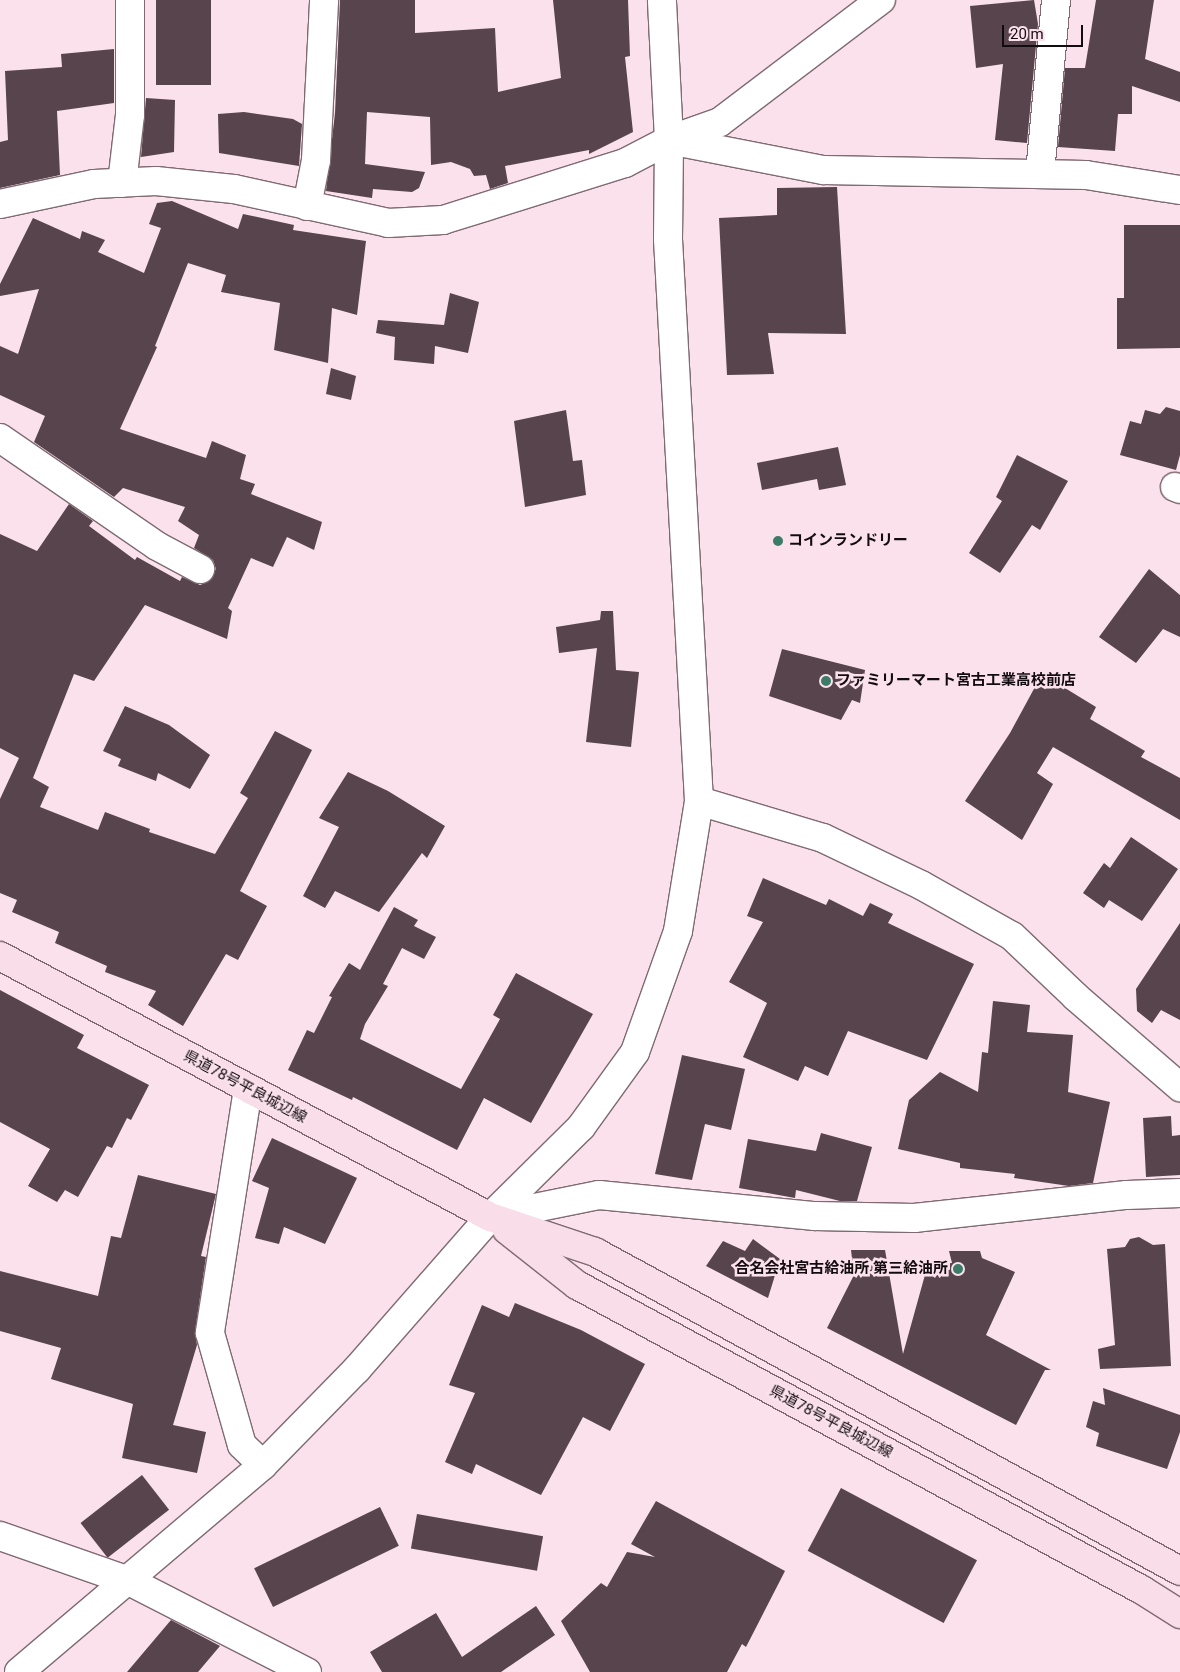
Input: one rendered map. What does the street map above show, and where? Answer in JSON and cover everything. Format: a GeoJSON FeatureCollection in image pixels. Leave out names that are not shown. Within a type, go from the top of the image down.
{"type":"FeatureCollection","features":[{"type":"Feature","properties":{"kind":"main road","name":"県道78号平良城辺線"},"geometry":{"type":"LineString","coordinates":[[0,956],[490,1216],[595,1252],[1180,1570]]}},
{"type":"Feature","properties":{"kind":"main road","name":"県道78号平良城辺線"},"geometry":{"type":"LineString","coordinates":[[490,1216],[577,1285],[1133,1585],[1180,1614]]}},
{"type":"Feature","properties":{"kind":"street"},"geometry":{"type":"LineString","coordinates":[[122,183],[130,115],[130,0]]}},
{"type":"Feature","properties":{"kind":"street"},"geometry":{"type":"LineString","coordinates":[[307,206],[316,160],[324,0]]}},
{"type":"Feature","properties":{"kind":"street"},"geometry":{"type":"LineString","coordinates":[[19,1672],[264,1465],[358,1369],[490,1216],[581,1128],[634,1052],[678,931],[699,801],[668,239],[670,140],[662,0]]}},
{"type":"Feature","properties":{"kind":"street"},"geometry":{"type":"LineString","coordinates":[[0,204],[94,184],[156,181],[234,189],[388,223],[443,220],[625,164],[670,140],[720,122],[881,0]]}},
{"type":"Feature","properties":{"kind":"street"},"geometry":{"type":"LineString","coordinates":[[1040,173],[1056,0]]}},
{"type":"Feature","properties":{"kind":"street"},"geometry":{"type":"LineString","coordinates":[[670,140],[824,170],[1040,173],[1130,180],[1180,190]]}},
{"type":"Feature","properties":{"kind":"street"},"geometry":{"type":"LineString","coordinates":[[0,438],[157,546],[200,569]]}},
{"type":"Feature","properties":{"kind":"street"},"geometry":{"type":"LineString","coordinates":[[699,801],[823,838],[922,886],[1012,936],[1083,1004],[1180,1087]]}},
{"type":"Feature","properties":{"kind":"street"},"geometry":{"type":"LineString","coordinates":[[248,1089],[210,1333],[242,1445],[264,1465]]}},
{"type":"Feature","properties":{"kind":"street"},"geometry":{"type":"LineString","coordinates":[[490,1216],[599,1195],[815,1216],[914,1218],[1127,1195],[1180,1193]]}},
{"type":"Feature","properties":{"kind":"street"},"geometry":{"type":"LineString","coordinates":[[0,1536],[129,1581],[307,1672]]}},
{"type":"Feature","properties":{"kind":"building"},"geometry":{"type":"Polygon","coordinates":[[[156,0],[211,0],[211,85],[156,85],[156,0]]]}},
{"type":"Feature","properties":{"kind":"building"},"geometry":{"type":"Polygon","coordinates":[[[340,0],[415,0],[415,33],[495,28],[498,92],[561,78],[553,0],[628,0],[630,56],[625,57],[633,132],[589,154],[589,150],[505,166],[508,183],[490,189],[486,175],[474,176],[470,169],[451,162],[431,165],[430,117],[367,112],[365,164],[425,172],[419,188],[412,192],[373,189],[372,198],[326,191],[335,113],[340,0]]]}},
{"type":"Feature","properties":{"kind":"building"},"geometry":{"type":"Polygon","coordinates":[[[1034,0],[1038,24],[1027,143],[995,140],[1003,64],[976,68],[970,6],[1034,0]]]}},
{"type":"Feature","properties":{"kind":"building"},"geometry":{"type":"Polygon","coordinates":[[[1096,0],[1154,0],[1145,59],[1180,72],[1180,102],[1132,86],[1132,114],[1118,114],[1115,151],[1058,147],[1065,68],[1085,68],[1096,0]]]}},
{"type":"Feature","properties":{"kind":"building"},"geometry":{"type":"Polygon","coordinates":[[[114,49],[114,103],[57,111],[60,175],[0,188],[0,142],[8,140],[5,71],[62,67],[61,54],[114,49]]]}},
{"type":"Feature","properties":{"kind":"building"},"geometry":{"type":"Polygon","coordinates":[[[146,98],[175,100],[174,152],[141,157],[146,98]]]}},
{"type":"Feature","properties":{"kind":"building"},"geometry":{"type":"Polygon","coordinates":[[[244,112],[293,119],[302,124],[299,166],[219,153],[218,114],[244,112]]]}},
{"type":"Feature","properties":{"kind":"building"},"geometry":{"type":"Polygon","coordinates":[[[837,187],[846,334],[768,333],[774,374],[727,375],[719,218],[777,215],[777,188],[837,187]]]}},
{"type":"Feature","properties":{"kind":"building"},"geometry":{"type":"Polygon","coordinates":[[[172,201],[238,229],[243,214],[294,225],[293,230],[366,241],[357,315],[332,308],[328,363],[274,350],[280,303],[221,292],[226,275],[188,263],[155,346],[157,347],[120,429],[206,458],[212,441],[246,455],[240,479],[255,484],[251,494],[322,522],[314,550],[287,537],[273,567],[251,558],[228,608],[232,611],[227,639],[145,605],[94,681],[74,674],[33,778],[49,787],[40,807],[98,830],[105,812],[150,829],[149,832],[215,854],[248,798],[240,793],[275,731],[312,750],[240,891],[267,906],[238,960],[226,954],[183,1026],[148,1005],[156,991],[105,972],[107,966],[55,943],[59,932],[12,912],[17,900],[0,893],[0,799],[19,758],[0,748],[0,534],[37,551],[69,504],[93,521],[89,526],[135,560],[137,557],[180,581],[182,577],[200,585],[208,582],[216,569],[213,560],[194,548],[199,535],[178,521],[185,507],[123,488],[114,497],[34,442],[45,416],[0,395],[0,346],[18,354],[39,289],[0,296],[0,284],[33,218],[80,239],[82,231],[105,240],[98,252],[144,273],[161,228],[149,224],[157,203],[172,201]]]}},
{"type":"Feature","properties":{"kind":"building"},"geometry":{"type":"Polygon","coordinates":[[[1124,225],[1180,225],[1180,348],[1117,349],[1117,298],[1124,298],[1124,225]]]}},
{"type":"Feature","properties":{"kind":"building"},"geometry":{"type":"Polygon","coordinates":[[[450,293],[479,302],[468,353],[435,346],[434,364],[394,360],[395,337],[376,333],[378,320],[444,325],[450,293]]]}},
{"type":"Feature","properties":{"kind":"building"},"geometry":{"type":"Polygon","coordinates":[[[331,368],[356,376],[351,400],[326,394],[331,368]]]}},
{"type":"Feature","properties":{"kind":"building"},"geometry":{"type":"Polygon","coordinates":[[[1166,407],[1180,411],[1180,455],[1176,470],[1120,455],[1130,421],[1141,424],[1145,410],[1160,414],[1166,407]]]}},
{"type":"Feature","properties":{"kind":"building"},"geometry":{"type":"Polygon","coordinates":[[[566,410],[573,461],[582,460],[586,495],[525,507],[514,421],[566,410]]]}},
{"type":"Feature","properties":{"kind":"building"},"geometry":{"type":"Polygon","coordinates":[[[838,447],[846,485],[819,490],[817,479],[762,490],[757,463],[838,447]]]}},
{"type":"Feature","properties":{"kind":"building"},"geometry":{"type":"Polygon","coordinates":[[[1017,455],[1068,481],[1040,530],[1032,525],[1000,573],[969,553],[1002,501],[996,497],[1017,455]]]}},
{"type":"Feature","properties":{"kind":"building"},"geometry":{"type":"Polygon","coordinates":[[[1149,569],[1180,595],[1180,637],[1163,629],[1136,663],[1099,637],[1149,569]]]}},
{"type":"Feature","properties":{"kind":"building"},"geometry":{"type":"Polygon","coordinates":[[[601,611],[613,611],[616,670],[639,672],[631,747],[586,742],[597,648],[559,653],[556,627],[600,620],[601,611]]]}},
{"type":"Feature","properties":{"kind":"building","name":"ファミリーマート宮古工業高校前店"},"geometry":{"type":"Polygon","coordinates":[[[782,649],[865,670],[860,703],[852,700],[841,720],[769,696],[782,649]]]}},
{"type":"Feature","properties":{"kind":"building"},"geometry":{"type":"Polygon","coordinates":[[[1042,674],[1096,707],[1090,719],[1145,751],[1141,757],[1180,778],[1180,820],[1053,747],[1037,773],[1053,784],[1022,840],[965,801],[1010,733],[1042,674]]]}},
{"type":"Feature","properties":{"kind":"building"},"geometry":{"type":"Polygon","coordinates":[[[125,706],[169,725],[210,755],[190,789],[158,773],[156,781],[118,766],[121,759],[103,751],[125,706]]]}},
{"type":"Feature","properties":{"kind":"building"},"geometry":{"type":"Polygon","coordinates":[[[348,772],[388,791],[445,826],[427,858],[422,853],[379,912],[335,891],[325,908],[303,896],[339,827],[319,818],[348,772]]]}},
{"type":"Feature","properties":{"kind":"building"},"geometry":{"type":"Polygon","coordinates":[[[1131,837],[1178,869],[1142,921],[1109,900],[1104,908],[1083,893],[1104,863],[1110,868],[1131,837]]]}},
{"type":"Feature","properties":{"kind":"building"},"geometry":{"type":"Polygon","coordinates":[[[763,878],[826,905],[829,899],[863,916],[870,903],[893,914],[888,923],[974,964],[927,1060],[848,1031],[828,1076],[805,1066],[798,1081],[743,1057],[767,1003],[729,982],[763,922],[747,916],[763,878]]]}},
{"type":"Feature","properties":{"kind":"building"},"geometry":{"type":"Polygon","coordinates":[[[394,907],[418,920],[414,926],[436,937],[424,959],[402,948],[383,984],[388,986],[365,1024],[360,1039],[461,1089],[500,1019],[493,1015],[516,973],[593,1014],[531,1123],[484,1098],[457,1150],[353,1097],[352,1100],[288,1070],[307,1030],[314,1033],[332,997],[329,996],[349,963],[360,970],[394,907]]]}},
{"type":"Feature","properties":{"kind":"building"},"geometry":{"type":"Polygon","coordinates":[[[1180,923],[1180,1020],[1161,1010],[1152,1023],[1137,1011],[1136,989],[1180,923]]]}},
{"type":"Feature","properties":{"kind":"building"},"geometry":{"type":"Polygon","coordinates":[[[0,990],[84,1035],[77,1048],[149,1085],[131,1120],[127,1118],[112,1148],[107,1146],[78,1197],[65,1190],[57,1202],[28,1186],[50,1149],[0,1122],[0,990]]]}},
{"type":"Feature","properties":{"kind":"building"},"geometry":{"type":"Polygon","coordinates":[[[993,1001],[1030,1005],[1027,1032],[1073,1035],[1068,1092],[1110,1102],[1093,1183],[1069,1186],[1014,1178],[1015,1174],[960,1168],[960,1163],[898,1149],[909,1100],[940,1072],[978,1092],[982,1052],[988,1053],[993,1001]]]}},
{"type":"Feature","properties":{"kind":"building"},"geometry":{"type":"Polygon","coordinates":[[[682,1055],[745,1069],[731,1130],[705,1124],[692,1180],[655,1174],[682,1055]]]}},
{"type":"Feature","properties":{"kind":"building"},"geometry":{"type":"Polygon","coordinates":[[[1171,1116],[1172,1136],[1180,1135],[1180,1175],[1146,1177],[1143,1118],[1171,1116]]]}},
{"type":"Feature","properties":{"kind":"building"},"geometry":{"type":"Polygon","coordinates":[[[821,1133],[872,1147],[857,1201],[840,1201],[796,1190],[795,1198],[739,1188],[748,1139],[816,1151],[821,1133]]]}},
{"type":"Feature","properties":{"kind":"building"},"geometry":{"type":"Polygon","coordinates":[[[272,1138],[357,1178],[325,1244],[284,1227],[279,1244],[255,1238],[269,1188],[252,1181],[272,1138]]]}},
{"type":"Feature","properties":{"kind":"building"},"geometry":{"type":"Polygon","coordinates":[[[138,1175],[216,1194],[201,1256],[206,1257],[195,1331],[197,1345],[173,1425],[206,1432],[197,1473],[122,1458],[133,1404],[51,1379],[61,1348],[0,1331],[0,1271],[98,1296],[111,1236],[121,1238],[138,1175]]]}},
{"type":"Feature","properties":{"kind":"building"},"geometry":{"type":"Polygon","coordinates":[[[1139,1237],[1153,1245],[1165,1244],[1171,1366],[1100,1369],[1098,1349],[1115,1345],[1107,1249],[1125,1247],[1130,1239],[1139,1237]]]}},
{"type":"Feature","properties":{"kind":"building"},"geometry":{"type":"Polygon","coordinates":[[[753,1239],[780,1259],[768,1298],[706,1266],[723,1241],[745,1251],[753,1239]]]}},
{"type":"Feature","properties":{"kind":"building"},"geometry":{"type":"Polygon","coordinates":[[[851,1250],[885,1250],[903,1354],[928,1264],[952,1263],[949,1251],[980,1251],[982,1258],[1015,1272],[986,1335],[1051,1370],[1045,1370],[1016,1425],[827,1328],[854,1275],[851,1250]]]}},
{"type":"Feature","properties":{"kind":"building"},"geometry":{"type":"Polygon","coordinates":[[[515,1303],[581,1330],[645,1364],[610,1431],[583,1417],[541,1495],[476,1464],[472,1474],[445,1462],[475,1393],[449,1385],[482,1305],[509,1317],[515,1303]]]}},
{"type":"Feature","properties":{"kind":"building"},"geometry":{"type":"Polygon","coordinates":[[[1103,1388],[1180,1415],[1180,1432],[1167,1469],[1096,1446],[1099,1433],[1086,1427],[1093,1401],[1105,1405],[1103,1388]]]}},
{"type":"Feature","properties":{"kind":"building"},"geometry":{"type":"Polygon","coordinates":[[[142,1475],[169,1510],[108,1558],[81,1523],[142,1475]]]}},
{"type":"Feature","properties":{"kind":"building"},"geometry":{"type":"Polygon","coordinates":[[[841,1488],[977,1560],[944,1623],[808,1551],[841,1488]]]}},
{"type":"Feature","properties":{"kind":"building"},"geometry":{"type":"Polygon","coordinates":[[[656,1501],[785,1571],[746,1647],[742,1644],[727,1672],[590,1672],[561,1621],[601,1583],[607,1587],[627,1552],[655,1557],[631,1544],[656,1501]]]}},
{"type":"Feature","properties":{"kind":"building"},"geometry":{"type":"Polygon","coordinates":[[[380,1507],[399,1546],[273,1607],[254,1568],[380,1507]]]}},
{"type":"Feature","properties":{"kind":"building"},"geometry":{"type":"Polygon","coordinates":[[[417,1514],[543,1536],[537,1571],[411,1548],[417,1514]]]}},
{"type":"Feature","properties":{"kind":"building"},"geometry":{"type":"Polygon","coordinates":[[[536,1606],[555,1635],[501,1672],[382,1672],[370,1652],[436,1613],[462,1657],[536,1606]]]}},
{"type":"Feature","properties":{"kind":"building"},"geometry":{"type":"Polygon","coordinates":[[[171,1620],[220,1646],[198,1672],[127,1672],[171,1620]]]}},
{"type":"Feature","properties":{"kind":"place","name":"コインランドリー"},"geometry":{"type":"Point","coordinates":[778,541]}},
{"type":"Feature","properties":{"kind":"place","name":"ファミリーマート宮古工業高校前店"},"geometry":{"type":"Point","coordinates":[826,681]}},
{"type":"Feature","properties":{"kind":"place","name":"合名会社宮古給油所 第三給油所"},"geometry":{"type":"Point","coordinates":[958,1269]}}]}
